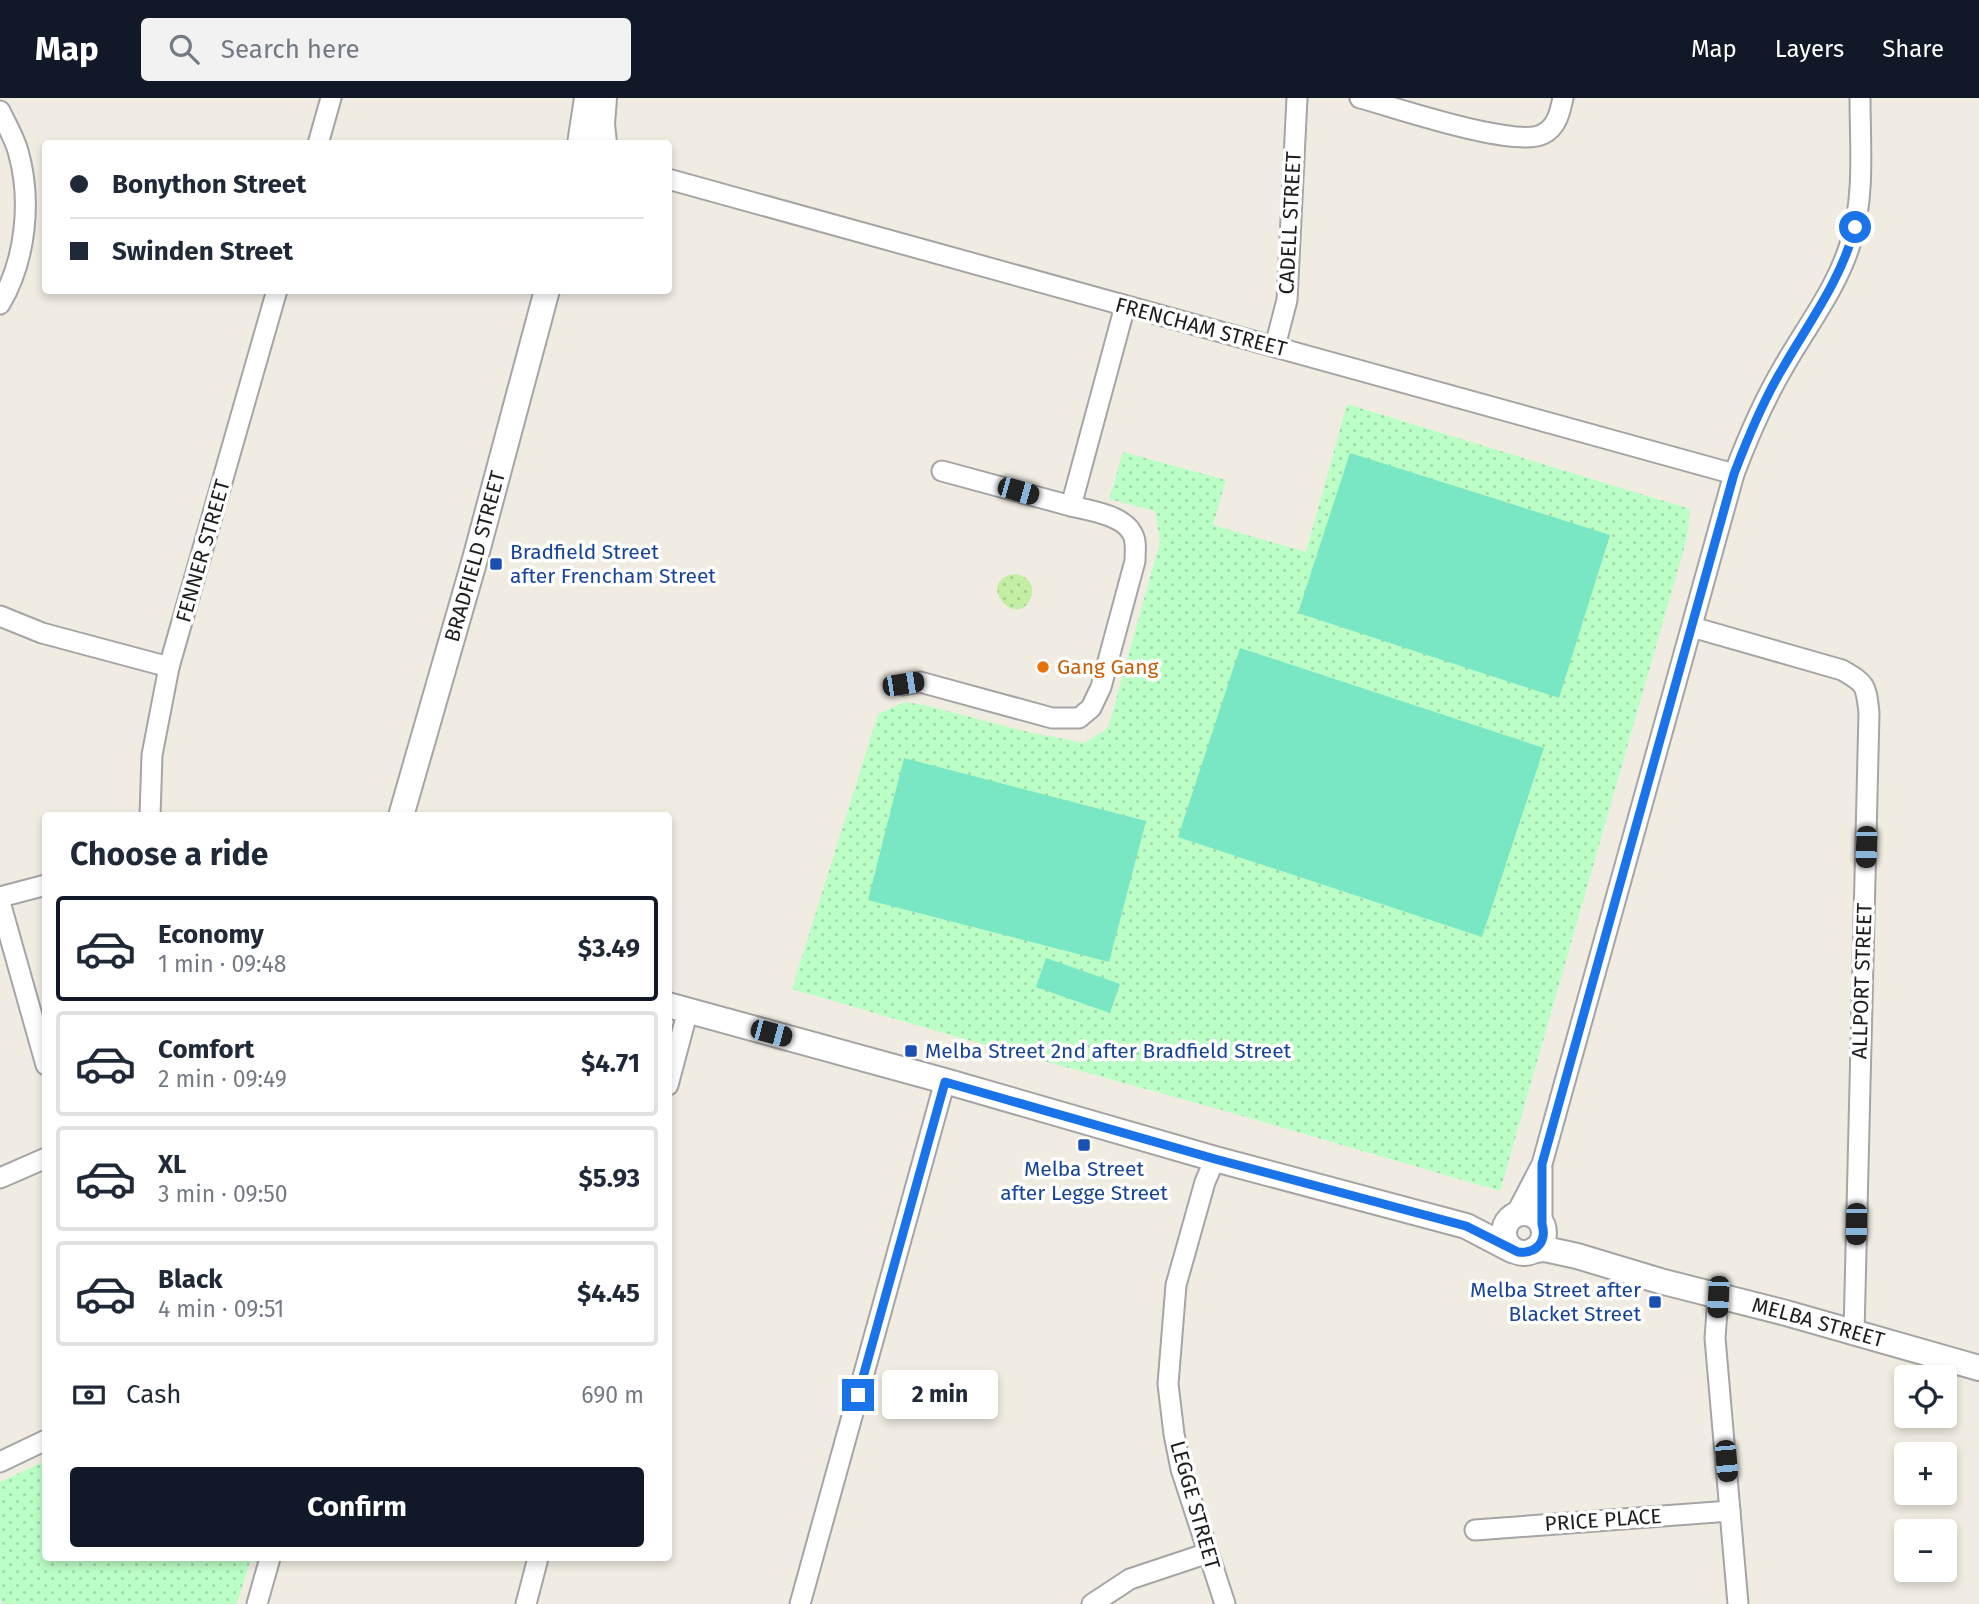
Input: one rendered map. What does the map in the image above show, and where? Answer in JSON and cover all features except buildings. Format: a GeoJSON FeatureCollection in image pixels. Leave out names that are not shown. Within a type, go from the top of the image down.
{"type":"FeatureCollection","features":[{"type":"Feature","properties":{"kind":"street"},"geometry":{"type":"LineString","coordinates":[[319,140],[331,98]]}},
{"type":"Feature","properties":{"kind":"street"},"geometry":{"type":"LineString","coordinates":[[583,140],[587,98]]}},
{"type":"Feature","properties":{"kind":"street"},"geometry":{"type":"LineString","coordinates":[[603,140],[604,98]]}},
{"type":"Feature","properties":{"kind":"street","name":"CADELL STREET"},"geometry":{"type":"LineString","coordinates":[[1275,346],[1287,300],[1297,98]]}},
{"type":"Feature","properties":{"kind":"street"},"geometry":{"type":"LineString","coordinates":[[1360,98],[1493,135],[1524,139],[1544,134],[1553,127],[1560,115],[1563,98]]}},
{"type":"Feature","properties":{"kind":"street"},"geometry":{"type":"LineString","coordinates":[[1542,1164],[1543,1239],[1523,1250],[1507,1245],[1503,1230],[1542,1164],[1734,474],[1762,405],[1831,288],[1851,243],[1860,187],[1860,98]]}},
{"type":"Feature","properties":{"kind":"street"},"geometry":{"type":"LineString","coordinates":[[0,111],[18,150],[25,211],[20,256],[10,287],[0,304]]}},
{"type":"Feature","properties":{"kind":"street","name":"FRENCHAM STREET"},"geometry":{"type":"LineString","coordinates":[[672,180],[1734,474]]}},
{"type":"Feature","properties":{"kind":"street","name":"FENNER STREET"},"geometry":{"type":"LineString","coordinates":[[150,812],[152,755],[169,667],[276,294]]}},
{"type":"Feature","properties":{"kind":"street","name":"BRADFIELD STREET"},"geometry":{"type":"LineString","coordinates":[[404,812],[547,294]]}},
{"type":"Feature","properties":{"kind":"street"},"geometry":{"type":"LineString","coordinates":[[1070,506],[1125,306]]}},
{"type":"Feature","properties":{"kind":"street"},"geometry":{"type":"LineString","coordinates":[[903,684],[920,682],[1052,718],[1079,718],[1091,708],[1101,687],[1135,561],[1132,531],[1125,524],[1110,517],[942,471]]}},
{"type":"Feature","properties":{"kind":"street"},"geometry":{"type":"LineString","coordinates":[[0,616],[42,633],[169,667]]}},
{"type":"Feature","properties":{"kind":"street","name":"ALLPORT STREET"},"geometry":{"type":"LineString","coordinates":[[1692,627],[1842,670],[1856,678],[1866,689],[1869,713],[1854,1333]]}},
{"type":"Feature","properties":{"kind":"street"},"geometry":{"type":"LineString","coordinates":[[0,897],[42,886]]}},
{"type":"Feature","properties":{"kind":"street"},"geometry":{"type":"LineString","coordinates":[[0,902],[42,1051]]}},
{"type":"Feature","properties":{"kind":"street"},"geometry":{"type":"LineString","coordinates":[[672,1054],[678,1008]]}},
{"type":"Feature","properties":{"kind":"street","name":"MELBA STREET"},"geometry":{"type":"LineString","coordinates":[[678,1008],[1215,1159],[1466,1226],[1523,1250],[1545,1249],[1577,1256],[1718,1297],[1786,1312],[1979,1368]]}},
{"type":"Feature","properties":{"kind":"street"},"geometry":{"type":"LineString","coordinates":[[800,1604],[945,1082]]}},
{"type":"Feature","properties":{"kind":"street","name":"LEGGE STREET"},"geometry":{"type":"LineString","coordinates":[[1215,1159],[1205,1182],[1176,1285],[1168,1384],[1181,1469],[1225,1604]]}},
{"type":"Feature","properties":{"kind":"street"},"geometry":{"type":"LineString","coordinates":[[0,1178],[42,1160]]}},
{"type":"Feature","properties":{"kind":"street"},"geometry":{"type":"LineString","coordinates":[[1513,1216],[1527,1212],[1542,1224]]}},
{"type":"Feature","properties":{"kind":"street","name":"MELBA STREET"},"geometry":{"type":"LineString","coordinates":[[1466,1226],[1513,1216]]}},
{"type":"Feature","properties":{"kind":"street","name":"MELBA STREET"},"geometry":{"type":"LineString","coordinates":[[1542,1224],[1577,1256]]}},
{"type":"Feature","properties":{"kind":"street"},"geometry":{"type":"LineString","coordinates":[[1718,1297],[1715,1338],[1738,1604]]}},
{"type":"Feature","properties":{"kind":"street"},"geometry":{"type":"LineString","coordinates":[[0,1462],[42,1442]]}},
{"type":"Feature","properties":{"kind":"street","name":"PRICE PLACE"},"geometry":{"type":"LineString","coordinates":[[1475,1530],[1730,1511]]}},
{"type":"Feature","properties":{"kind":"street"},"geometry":{"type":"LineString","coordinates":[[1092,1604],[1129,1579],[1208,1553]]}},
{"type":"Feature","properties":{"kind":"street"},"geometry":{"type":"LineString","coordinates":[[257,1604],[269,1561]]}},
{"type":"Feature","properties":{"kind":"street"},"geometry":{"type":"LineString","coordinates":[[526,1604],[537,1561]]}},
{"type":"Feature","properties":{"kind":"green space"},"geometry":{"type":"Polygon","coordinates":[[[1347,404],[1690,509],[1687,538],[1500,1191],[792,989],[878,714],[905,702],[1084,743],[1108,728],[1160,542],[1155,511],[1109,499],[1123,452],[1226,480],[1213,525],[1306,552],[1347,404]]]}},
{"type":"Feature","properties":{"kind":"green space"},"geometry":{"type":"Polygon","coordinates":[[[1350,453],[1610,535],[1559,698],[1298,613],[1350,453]]]}},
{"type":"Feature","properties":{"kind":"green space"},"geometry":{"type":"Polygon","coordinates":[[[1014,574],[1026,578],[1032,588],[1031,597],[1025,606],[1017,609],[1002,602],[998,594],[1002,579],[1014,574]]]}},
{"type":"Feature","properties":{"kind":"green space"},"geometry":{"type":"Polygon","coordinates":[[[1240,648],[1544,748],[1482,937],[1178,837],[1240,648]]]}},
{"type":"Feature","properties":{"kind":"green space"},"geometry":{"type":"Polygon","coordinates":[[[904,758],[1146,821],[1109,962],[868,900],[904,758]]]}},
{"type":"Feature","properties":{"kind":"green space"},"geometry":{"type":"Polygon","coordinates":[[[1046,958],[1120,984],[1110,1013],[1036,987],[1046,958]]]}},
{"type":"Feature","properties":{"kind":"green space"},"geometry":{"type":"Polygon","coordinates":[[[42,1462],[42,1561],[250,1561],[237,1604],[3,1604],[0,1598],[0,1482],[42,1462]]]}},
{"type":"Feature","properties":{"kind":"place","name":"Bradfield Street after Frencham Street"},"geometry":{"type":"Point","coordinates":[496,564]}},
{"type":"Feature","properties":{"kind":"place","name":"Gang Gang"},"geometry":{"type":"Point","coordinates":[1043,667]}},
{"type":"Feature","properties":{"kind":"place","name":"Melba Street 2nd after Bradfield Street"},"geometry":{"type":"Point","coordinates":[911,1051]}},
{"type":"Feature","properties":{"kind":"place","name":"Melba Street after Legge Street"},"geometry":{"type":"Point","coordinates":[1084,1145]}},
{"type":"Feature","properties":{"kind":"place","name":"Melba Street after Blacket Street"},"geometry":{"type":"Point","coordinates":[1655,1302]}},
{"type":"Feature","properties":{"kind":"route"},"geometry":{"type":"LineString","coordinates":[[858,1395],[945,1082],[1215,1159],[1466,1226],[1518,1252],[1528,1253],[1540,1245],[1544,1232],[1542,1164],[1734,474],[1762,405],[1845,260],[1855,227]]}}]}
